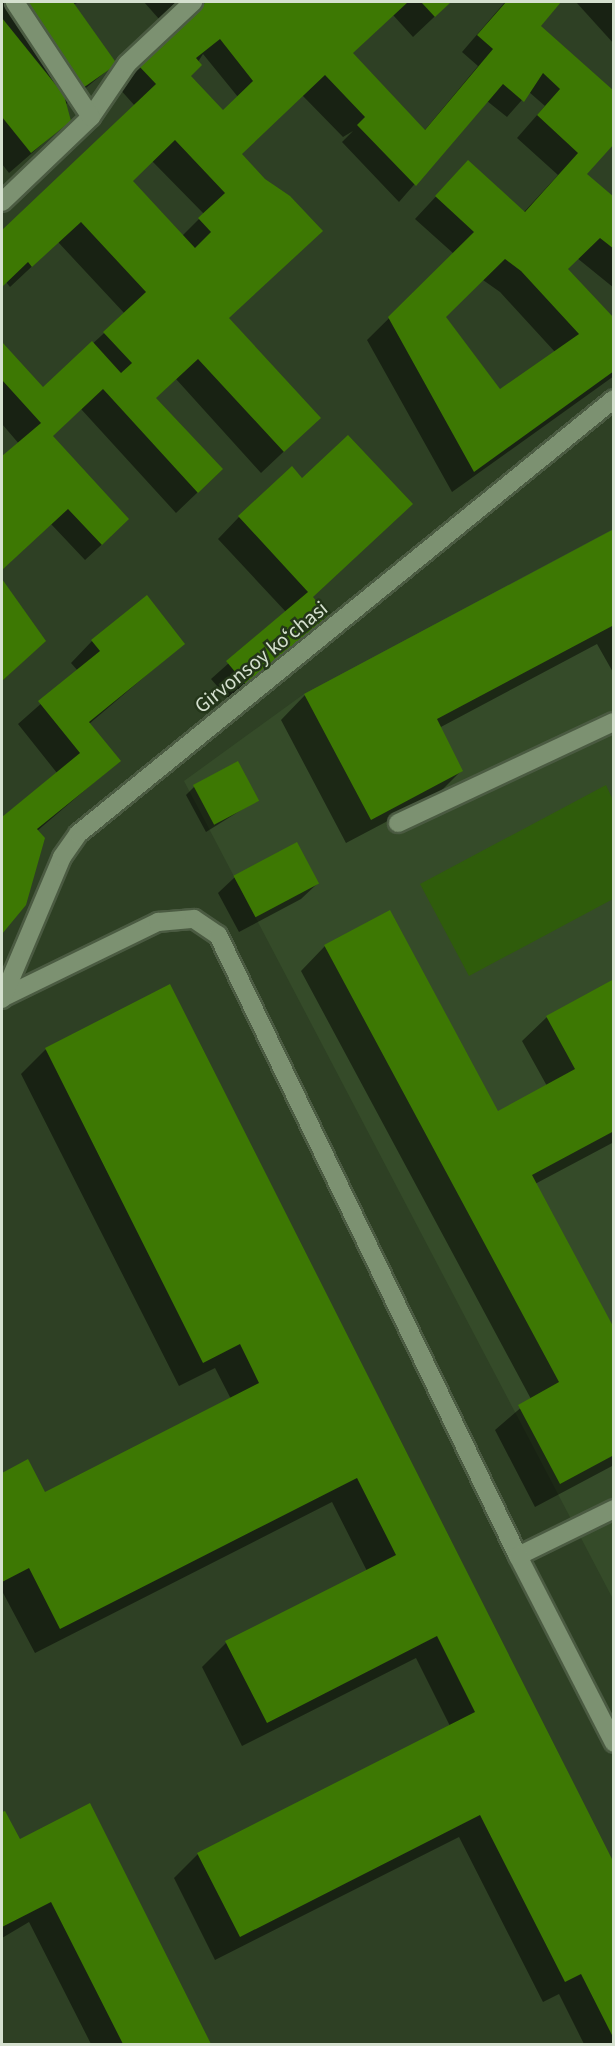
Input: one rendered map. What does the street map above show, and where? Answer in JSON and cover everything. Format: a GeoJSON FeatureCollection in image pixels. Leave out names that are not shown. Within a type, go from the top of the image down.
{"type":"FeatureCollection","features":[{"type":"Feature","properties":{"kind":"street"},"geometry":{"type":"LineString","coordinates":[[15,2],[92,117]]}},
{"type":"Feature","properties":{"kind":"street"},"geometry":{"type":"LineString","coordinates":[[2,202],[92,117],[127,64],[193,2]]}},
{"type":"Feature","properties":{"kind":"street","name":"Girvonsoy koʻchasi"},"geometry":{"type":"LineString","coordinates":[[2,998],[62,857],[78,834],[614,399]]}},
{"type":"Feature","properties":{"kind":"street"},"geometry":{"type":"LineString","coordinates":[[398,824],[614,722]]}},
{"type":"Feature","properties":{"kind":"street"},"geometry":{"type":"LineString","coordinates":[[2,998],[158,922],[194,919],[218,935],[518,1556],[614,1743]]}},
{"type":"Feature","properties":{"kind":"street"},"geometry":{"type":"LineString","coordinates":[[518,1556],[614,1509]]}},
{"type":"Feature","properties":{"kind":"shaded area"},"geometry":{"type":"Polygon","coordinates":[[[613,529],[613,1599],[184,781],[304,694],[613,529]]]}},
{"type":"Feature","properties":{"kind":"green space"},"geometry":{"type":"Polygon","coordinates":[[[606,785],[613,800],[613,899],[469,976],[420,884],[606,785]]]}},
{"type":"Feature","properties":{"kind":"building"},"geometry":{"type":"Polygon","coordinates":[[[25,2],[73,2],[117,64],[83,88],[25,2]]]}},
{"type":"Feature","properties":{"kind":"building"},"geometry":{"type":"Polygon","coordinates":[[[206,2],[408,2],[353,53],[425,130],[493,49],[477,35],[506,2],[561,2],[541,26],[614,91],[614,144],[587,174],[614,197],[614,249],[600,238],[568,269],[614,318],[614,371],[474,472],[388,317],[474,232],[435,196],[468,160],[525,212],[578,153],[537,115],[560,89],[543,73],[524,102],[503,84],[416,186],[357,125],[365,117],[325,75],[242,154],[265,179],[290,196],[323,231],[229,318],[321,418],[284,452],[198,359],[156,398],[223,469],[198,493],[103,389],[53,436],[129,519],[102,545],[68,509],[2,570],[2,456],[41,423],[2,380],[2,342],[43,387],[92,341],[121,373],[132,363],[103,332],[146,292],[81,222],[32,267],[28,262],[2,287],[2,230],[156,84],[138,65],[206,2]],[[220,39],[196,58],[202,65],[191,76],[223,110],[253,81],[220,39]],[[175,140],[133,181],[195,248],[211,232],[198,218],[225,193],[175,140]],[[505,259],[446,317],[500,389],[579,334],[521,271],[505,259]]]}},
{"type":"Feature","properties":{"kind":"building"},"geometry":{"type":"Polygon","coordinates":[[[421,2],[451,2],[435,17],[421,2]]]}},
{"type":"Feature","properties":{"kind":"building"},"geometry":{"type":"Polygon","coordinates":[[[2,18],[64,95],[71,121],[31,153],[2,117],[2,18]]]}},
{"type":"Feature","properties":{"kind":"building"},"geometry":{"type":"Polygon","coordinates":[[[348,435],[413,504],[313,597],[328,615],[247,686],[226,661],[308,592],[238,516],[292,466],[302,478],[348,435]]]}},
{"type":"Feature","properties":{"kind":"building"},"geometry":{"type":"Polygon","coordinates":[[[614,529],[614,625],[437,719],[463,771],[371,820],[304,694],[614,529]]]}},
{"type":"Feature","properties":{"kind":"building"},"geometry":{"type":"Polygon","coordinates":[[[2,579],[46,641],[2,681],[2,579]]]}},
{"type":"Feature","properties":{"kind":"building"},"geometry":{"type":"Polygon","coordinates":[[[147,595],[185,644],[89,722],[121,761],[37,829],[45,838],[26,905],[2,934],[2,817],[80,753],[38,701],[100,651],[91,640],[147,595]]]}},
{"type":"Feature","properties":{"kind":"building"},"geometry":{"type":"Polygon","coordinates":[[[238,761],[259,801],[214,825],[193,785],[238,761]]]}},
{"type":"Feature","properties":{"kind":"building"},"geometry":{"type":"Polygon","coordinates":[[[297,842],[319,883],[255,917],[233,876],[297,842]]]}},
{"type":"Feature","properties":{"kind":"building"},"geometry":{"type":"Polygon","coordinates":[[[390,910],[498,1111],[575,1069],[546,1016],[614,979],[614,1131],[532,1175],[614,1328],[614,1455],[560,1484],[518,1405],[559,1382],[324,945],[390,910]]]}},
{"type":"Feature","properties":{"kind":"building"},"geometry":{"type":"Polygon","coordinates":[[[170,984],[614,1863],[614,2039],[581,1974],[565,1982],[480,1815],[240,1937],[197,1853],[475,1712],[437,1636],[267,1723],[225,1641],[396,1555],[357,1478],[60,1629],[29,1568],[2,1582],[2,1473],[28,1459],[45,1492],[259,1383],[240,1344],[203,1363],[45,1048],[170,984]]]}},
{"type":"Feature","properties":{"kind":"building"},"geometry":{"type":"Polygon","coordinates":[[[90,1803],[211,2044],[123,2044],[51,1902],[2,1927],[2,1812],[5,1811],[20,1839],[90,1803]]]}}]}
